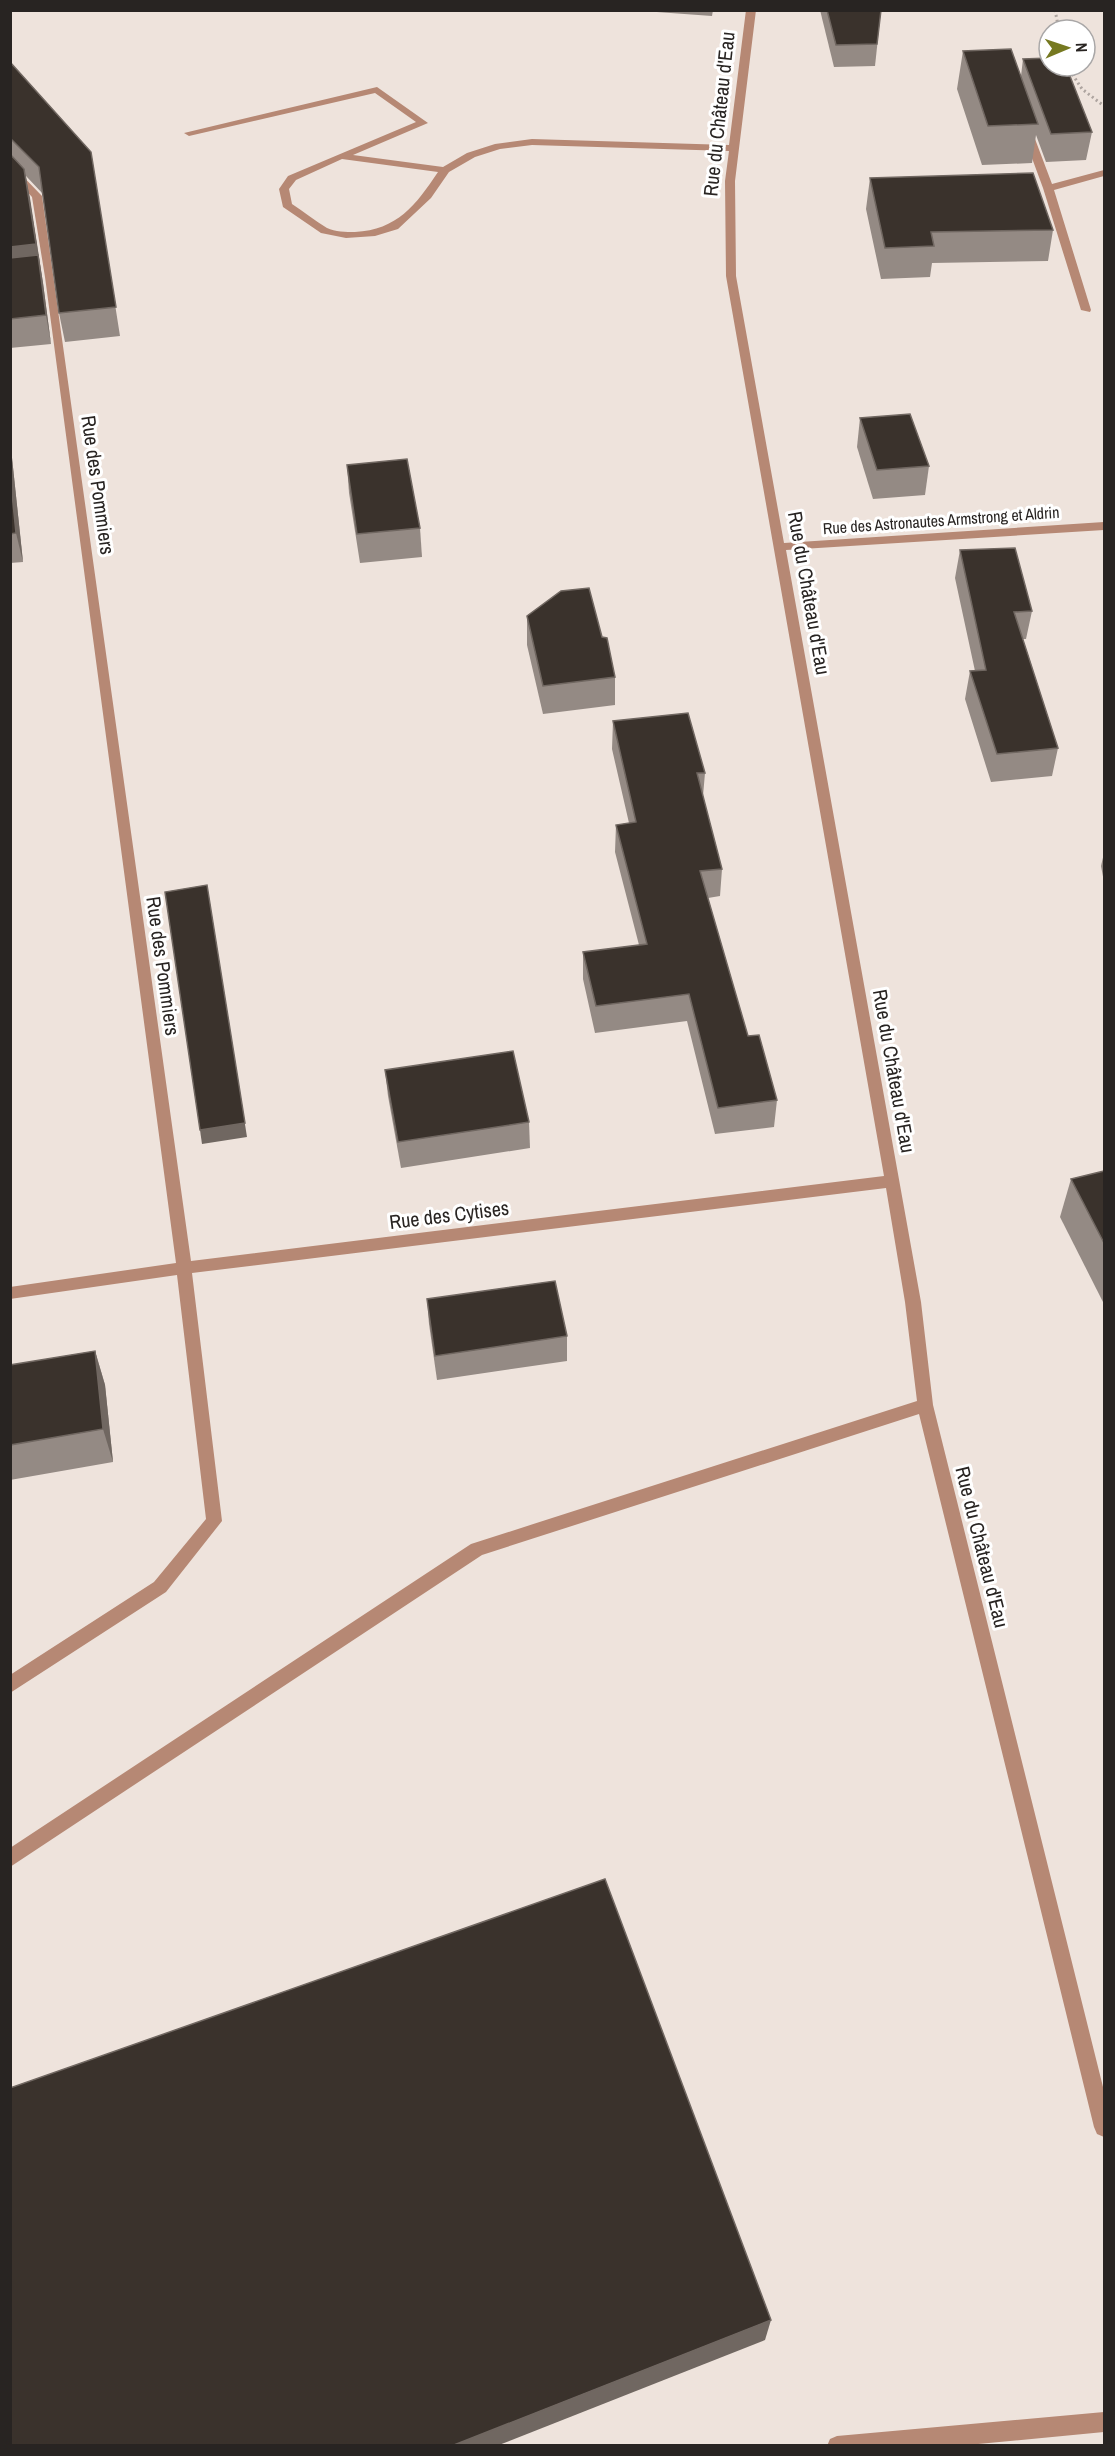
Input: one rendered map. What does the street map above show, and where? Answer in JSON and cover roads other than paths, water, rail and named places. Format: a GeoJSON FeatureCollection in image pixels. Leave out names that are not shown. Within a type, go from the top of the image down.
{"type":"FeatureCollection","features":[{"type":"Feature","properties":{"kind":"street","name":"Rue du Château d'Eau"},"geometry":{"type":"LineString","coordinates":[[751,10],[730,181],[731,276],[913,1302],[925,1405],[1104,2127]]}},
{"type":"Feature","properties":{"kind":"street"},"geometry":{"type":"LineString","coordinates":[[189,133],[377,90],[423,123],[292,178],[284,189],[287,205],[325,231],[346,235],[371,234],[394,227],[427,196],[445,170],[471,155],[499,146],[532,142],[734,148]]}},
{"type":"Feature","properties":{"kind":"street"},"geometry":{"type":"LineString","coordinates":[[1024,122],[1048,188],[1086,310]]}},
{"type":"Feature","properties":{"kind":"street"},"geometry":{"type":"LineString","coordinates":[[341,156],[445,170]]}},
{"type":"Feature","properties":{"kind":"street","name":"Rue des Pommiers"},"geometry":{"type":"LineString","coordinates":[[10,166],[37,196],[45,278],[183,1268],[214,1521],[160,1587],[10,1685]]}},
{"type":"Feature","properties":{"kind":"street"},"geometry":{"type":"LineString","coordinates":[[1048,188],[1104,173]]}},
{"type":"Feature","properties":{"kind":"street","name":"Rue des Astronautes Armstrong et Aldrin"},"geometry":{"type":"LineString","coordinates":[[779,547],[1104,526]]}},
{"type":"Feature","properties":{"kind":"street","name":"Rue des Cytises"},"geometry":{"type":"LineString","coordinates":[[10,1293],[183,1268],[892,1181]]}},
{"type":"Feature","properties":{"kind":"street"},"geometry":{"type":"LineString","coordinates":[[10,1859],[477,1549],[925,1405]]}},
{"type":"Feature","properties":{"kind":"street"},"geometry":{"type":"LineString","coordinates":[[837,2445],[1104,2422]]}}]}
